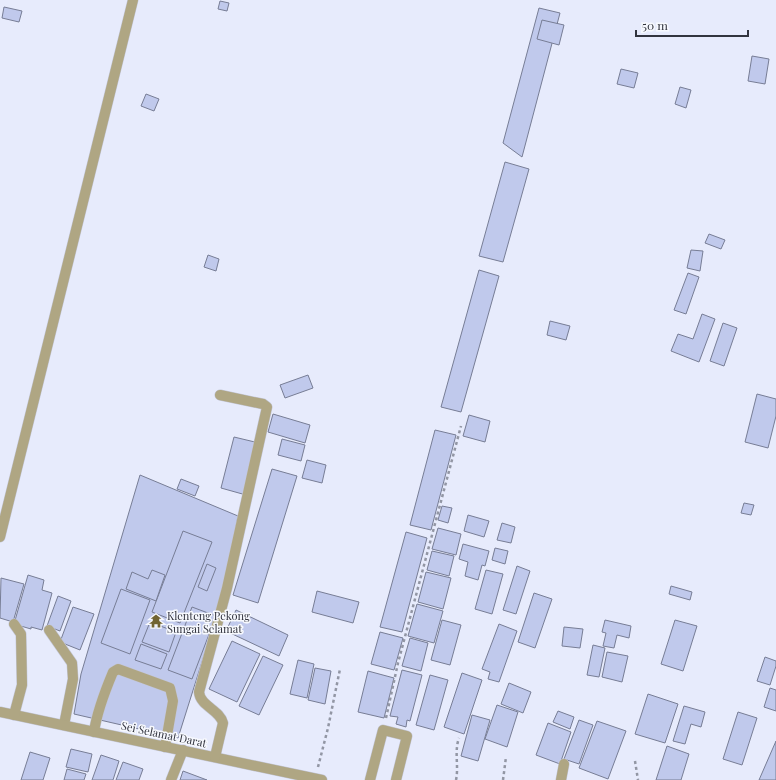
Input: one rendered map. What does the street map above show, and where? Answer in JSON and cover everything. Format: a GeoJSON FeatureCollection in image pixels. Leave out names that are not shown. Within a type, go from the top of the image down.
{"type":"FeatureCollection","features":[{"type":"Feature","properties":{"kind":"street"},"geometry":{"type":"LineString","coordinates":[[0,537],[133,0]]}},
{"type":"Feature","properties":{"kind":"street"},"geometry":{"type":"LineString","coordinates":[[216,753],[223,723],[222,718],[200,698],[198,692],[227,588],[267,408],[264,404],[220,395]]}},
{"type":"Feature","properties":{"kind":"street"},"geometry":{"type":"LineString","coordinates":[[14,624],[21,634],[22,685],[14,715]]}},
{"type":"Feature","properties":{"kind":"street"},"geometry":{"type":"LineString","coordinates":[[48,630],[72,663],[73,679],[64,725]]}},
{"type":"Feature","properties":{"kind":"street"},"geometry":{"type":"LineString","coordinates":[[94,732],[96,718],[105,692],[113,672],[118,669],[170,688],[173,702],[166,747]]}},
{"type":"Feature","properties":{"kind":"street","name":"Sei Selamat Darat"},"geometry":{"type":"LineString","coordinates":[[0,712],[166,747],[216,753],[322,780]]}},
{"type":"Feature","properties":{"kind":"street"},"geometry":{"type":"LineString","coordinates":[[370,778],[383,730],[407,736],[396,780]]}},
{"type":"Feature","properties":{"kind":"street"},"geometry":{"type":"LineString","coordinates":[[171,780],[183,750]]}},
{"type":"Feature","properties":{"kind":"street"},"geometry":{"type":"LineString","coordinates":[[561,780],[564,764]]}},
{"type":"Feature","properties":{"kind":"path"},"geometry":{"type":"LineString","coordinates":[[383,730],[398,663],[461,426]]}},
{"type":"Feature","properties":{"kind":"path"},"geometry":{"type":"LineString","coordinates":[[317,769],[328,728],[340,669]]}},
{"type":"Feature","properties":{"kind":"path"},"geometry":{"type":"LineString","coordinates":[[456,780],[458,770],[456,754],[459,738]]}},
{"type":"Feature","properties":{"kind":"path"},"geometry":{"type":"LineString","coordinates":[[503,779],[506,757]]}},
{"type":"Feature","properties":{"kind":"path"},"geometry":{"type":"LineString","coordinates":[[635,761],[638,780]]}},
{"type":"Feature","properties":{"kind":"building"},"geometry":{"type":"Polygon","coordinates":[[[220,1],[229,3],[227,11],[218,9],[220,1]]]}},
{"type":"Feature","properties":{"kind":"building"},"geometry":{"type":"Polygon","coordinates":[[[4,7],[22,11],[19,22],[2,18],[4,7]]]}},
{"type":"Feature","properties":{"kind":"building"},"geometry":{"type":"Polygon","coordinates":[[[539,8],[560,13],[522,157],[503,143],[539,8]]]}},
{"type":"Feature","properties":{"kind":"building"},"geometry":{"type":"Polygon","coordinates":[[[542,20],[564,25],[559,45],[537,39],[542,20]]]}},
{"type":"Feature","properties":{"kind":"building"},"geometry":{"type":"Polygon","coordinates":[[[752,56],[769,59],[765,84],[748,81],[752,56]]]}},
{"type":"Feature","properties":{"kind":"building"},"geometry":{"type":"Polygon","coordinates":[[[621,69],[638,73],[634,88],[617,84],[621,69]]]}},
{"type":"Feature","properties":{"kind":"building"},"geometry":{"type":"Polygon","coordinates":[[[680,87],[691,90],[686,108],[675,104],[680,87]]]}},
{"type":"Feature","properties":{"kind":"building"},"geometry":{"type":"Polygon","coordinates":[[[146,94],[159,99],[154,111],[141,106],[146,94]]]}},
{"type":"Feature","properties":{"kind":"building"},"geometry":{"type":"Polygon","coordinates":[[[505,162],[529,169],[503,262],[479,256],[505,162]]]}},
{"type":"Feature","properties":{"kind":"building"},"geometry":{"type":"Polygon","coordinates":[[[709,234],[725,240],[721,249],[705,243],[709,234]]]}},
{"type":"Feature","properties":{"kind":"building"},"geometry":{"type":"Polygon","coordinates":[[[691,250],[703,251],[700,271],[687,268],[691,250]]]}},
{"type":"Feature","properties":{"kind":"building"},"geometry":{"type":"Polygon","coordinates":[[[208,255],[219,259],[216,271],[204,267],[208,255]]]}},
{"type":"Feature","properties":{"kind":"building"},"geometry":{"type":"Polygon","coordinates":[[[479,270],[499,276],[461,412],[441,407],[479,270]]]}},
{"type":"Feature","properties":{"kind":"building"},"geometry":{"type":"Polygon","coordinates":[[[688,273],[699,277],[686,314],[674,310],[688,273]]]}},
{"type":"Feature","properties":{"kind":"building"},"geometry":{"type":"Polygon","coordinates":[[[702,314],[715,319],[699,362],[671,351],[678,334],[693,339],[702,314]]]}},
{"type":"Feature","properties":{"kind":"building"},"geometry":{"type":"Polygon","coordinates":[[[550,321],[570,326],[566,340],[547,335],[550,321]]]}},
{"type":"Feature","properties":{"kind":"building"},"geometry":{"type":"Polygon","coordinates":[[[723,323],[737,328],[724,366],[710,361],[723,323]]]}},
{"type":"Feature","properties":{"kind":"building"},"geometry":{"type":"Polygon","coordinates":[[[308,375],[313,388],[285,398],[280,385],[308,375]]]}},
{"type":"Feature","properties":{"kind":"building"},"geometry":{"type":"Polygon","coordinates":[[[757,394],[776,399],[776,416],[768,448],[745,442],[757,394]]]}},
{"type":"Feature","properties":{"kind":"building"},"geometry":{"type":"Polygon","coordinates":[[[273,414],[310,425],[305,443],[268,432],[273,414]]]}},
{"type":"Feature","properties":{"kind":"building"},"geometry":{"type":"Polygon","coordinates":[[[469,415],[490,421],[485,442],[463,436],[469,415]]]}},
{"type":"Feature","properties":{"kind":"building"},"geometry":{"type":"Polygon","coordinates":[[[435,430],[456,435],[431,530],[410,525],[435,430]]]}},
{"type":"Feature","properties":{"kind":"building"},"geometry":{"type":"Polygon","coordinates":[[[234,437],[259,443],[246,495],[221,488],[234,437]]]}},
{"type":"Feature","properties":{"kind":"building"},"geometry":{"type":"Polygon","coordinates":[[[282,439],[305,445],[301,461],[278,455],[282,439]]]}},
{"type":"Feature","properties":{"kind":"building"},"geometry":{"type":"Polygon","coordinates":[[[307,460],[326,465],[322,483],[302,478],[307,460]]]}},
{"type":"Feature","properties":{"kind":"building"},"geometry":{"type":"Polygon","coordinates":[[[272,469],[297,476],[258,603],[233,595],[272,469]]]}},
{"type":"Feature","properties":{"kind":"building","name":"Klenteng Pekong Sungai Selamat"},"geometry":{"type":"Polygon","coordinates":[[[140,475],[238,516],[224,592],[178,738],[74,714],[81,674],[140,475]]]}},
{"type":"Feature","properties":{"kind":"building"},"geometry":{"type":"Polygon","coordinates":[[[181,479],[199,486],[195,496],[177,489],[181,479]]]}},
{"type":"Feature","properties":{"kind":"building"},"geometry":{"type":"Polygon","coordinates":[[[744,503],[754,505],[751,515],[741,513],[744,503]]]}},
{"type":"Feature","properties":{"kind":"building"},"geometry":{"type":"Polygon","coordinates":[[[442,506],[452,508],[448,523],[438,520],[442,506]]]}},
{"type":"Feature","properties":{"kind":"building"},"geometry":{"type":"Polygon","coordinates":[[[468,515],[489,521],[484,537],[464,531],[468,515]]]}},
{"type":"Feature","properties":{"kind":"building"},"geometry":{"type":"Polygon","coordinates":[[[502,523],[515,527],[511,543],[497,540],[502,523]]]}},
{"type":"Feature","properties":{"kind":"building"},"geometry":{"type":"Polygon","coordinates":[[[438,528],[461,534],[456,555],[432,549],[438,528]]]}},
{"type":"Feature","properties":{"kind":"building"},"geometry":{"type":"Polygon","coordinates":[[[183,531],[212,542],[180,623],[152,612],[183,531]]]}},
{"type":"Feature","properties":{"kind":"building"},"geometry":{"type":"Polygon","coordinates":[[[406,532],[427,538],[402,632],[380,627],[406,532]]]}},
{"type":"Feature","properties":{"kind":"building"},"geometry":{"type":"Polygon","coordinates":[[[463,544],[489,551],[485,566],[482,565],[478,580],[465,576],[468,562],[459,559],[463,544]]]}},
{"type":"Feature","properties":{"kind":"building"},"geometry":{"type":"Polygon","coordinates":[[[495,548],[508,551],[505,564],[492,560],[495,548]]]}},
{"type":"Feature","properties":{"kind":"building"},"geometry":{"type":"Polygon","coordinates":[[[432,551],[454,556],[449,576],[427,570],[432,551]]]}},
{"type":"Feature","properties":{"kind":"building"},"geometry":{"type":"Polygon","coordinates":[[[207,564],[216,568],[207,591],[198,587],[207,564]]]}},
{"type":"Feature","properties":{"kind":"building"},"geometry":{"type":"Polygon","coordinates":[[[517,566],[530,571],[516,614],[503,610],[517,566]]]}},
{"type":"Feature","properties":{"kind":"building"},"geometry":{"type":"Polygon","coordinates":[[[152,570],[165,575],[156,601],[126,589],[132,572],[148,579],[152,570]]]}},
{"type":"Feature","properties":{"kind":"building"},"geometry":{"type":"Polygon","coordinates":[[[486,570],[503,574],[492,614],[475,609],[486,570]]]}},
{"type":"Feature","properties":{"kind":"building"},"geometry":{"type":"Polygon","coordinates":[[[426,572],[451,578],[443,609],[418,602],[426,572]]]}},
{"type":"Feature","properties":{"kind":"building"},"geometry":{"type":"Polygon","coordinates":[[[28,575],[44,580],[42,590],[52,593],[42,630],[31,627],[31,629],[14,624],[28,575]]]}},
{"type":"Feature","properties":{"kind":"building"},"geometry":{"type":"Polygon","coordinates":[[[1,578],[24,584],[13,622],[0,618],[1,578]]]}},
{"type":"Feature","properties":{"kind":"building"},"geometry":{"type":"Polygon","coordinates":[[[671,586],[692,592],[690,600],[669,594],[671,586]]]}},
{"type":"Feature","properties":{"kind":"building"},"geometry":{"type":"Polygon","coordinates":[[[121,589],[150,600],[130,654],[101,643],[121,589]]]}},
{"type":"Feature","properties":{"kind":"building"},"geometry":{"type":"Polygon","coordinates":[[[317,591],[359,602],[353,623],[312,612],[317,591]]]}},
{"type":"Feature","properties":{"kind":"building"},"geometry":{"type":"Polygon","coordinates":[[[534,593],[552,599],[535,648],[518,642],[534,593]]]}},
{"type":"Feature","properties":{"kind":"building"},"geometry":{"type":"Polygon","coordinates":[[[58,596],[71,601],[60,631],[47,626],[58,596]]]}},
{"type":"Feature","properties":{"kind":"building"},"geometry":{"type":"Polygon","coordinates":[[[417,604],[443,611],[434,643],[408,636],[417,604]]]}},
{"type":"Feature","properties":{"kind":"building"},"geometry":{"type":"Polygon","coordinates":[[[73,607],[94,614],[80,650],[60,642],[73,607]]]}},
{"type":"Feature","properties":{"kind":"building"},"geometry":{"type":"Polygon","coordinates":[[[192,607],[216,616],[192,679],[168,670],[192,607]]]}},
{"type":"Feature","properties":{"kind":"building"},"geometry":{"type":"Polygon","coordinates":[[[236,610],[288,635],[279,656],[226,631],[236,610]]]}},
{"type":"Feature","properties":{"kind":"building"},"geometry":{"type":"Polygon","coordinates":[[[442,620],[461,625],[450,665],[431,660],[442,620]]]}},
{"type":"Feature","properties":{"kind":"building"},"geometry":{"type":"Polygon","coordinates":[[[605,620],[631,626],[629,638],[617,635],[614,648],[603,646],[606,633],[602,632],[605,620]]]}},
{"type":"Feature","properties":{"kind":"building"},"geometry":{"type":"Polygon","coordinates":[[[675,620],[697,626],[683,671],[661,664],[675,620]]]}},
{"type":"Feature","properties":{"kind":"building"},"geometry":{"type":"Polygon","coordinates":[[[150,622],[176,632],[169,652],[142,642],[150,622]]]}},
{"type":"Feature","properties":{"kind":"building"},"geometry":{"type":"Polygon","coordinates":[[[499,624],[517,631],[499,682],[488,679],[490,672],[482,669],[499,624]]]}},
{"type":"Feature","properties":{"kind":"building"},"geometry":{"type":"Polygon","coordinates":[[[564,627],[583,629],[580,648],[562,646],[564,627]]]}},
{"type":"Feature","properties":{"kind":"building"},"geometry":{"type":"Polygon","coordinates":[[[380,632],[403,638],[394,670],[371,664],[380,632]]]}},
{"type":"Feature","properties":{"kind":"building"},"geometry":{"type":"Polygon","coordinates":[[[410,638],[428,643],[421,671],[402,666],[410,638]]]}},
{"type":"Feature","properties":{"kind":"building"},"geometry":{"type":"Polygon","coordinates":[[[232,641],[260,654],[237,702],[209,689],[232,641]]]}},
{"type":"Feature","properties":{"kind":"building"},"geometry":{"type":"Polygon","coordinates":[[[141,644],[167,654],[161,669],[135,660],[141,644]]]}},
{"type":"Feature","properties":{"kind":"building"},"geometry":{"type":"Polygon","coordinates":[[[593,645],[605,648],[599,677],[587,675],[593,645]]]}},
{"type":"Feature","properties":{"kind":"building"},"geometry":{"type":"Polygon","coordinates":[[[607,652],[628,656],[622,682],[602,677],[607,652]]]}},
{"type":"Feature","properties":{"kind":"building"},"geometry":{"type":"Polygon","coordinates":[[[263,656],[283,665],[259,715],[239,706],[263,656]]]}},
{"type":"Feature","properties":{"kind":"building"},"geometry":{"type":"Polygon","coordinates":[[[765,657],[776,661],[776,666],[770,685],[757,681],[765,657]]]}},
{"type":"Feature","properties":{"kind":"building"},"geometry":{"type":"Polygon","coordinates":[[[298,660],[314,664],[307,698],[290,694],[298,660]]]}},
{"type":"Feature","properties":{"kind":"building"},"geometry":{"type":"Polygon","coordinates":[[[315,668],[331,671],[325,704],[308,700],[315,668]]]}},
{"type":"Feature","properties":{"kind":"building"},"geometry":{"type":"Polygon","coordinates":[[[402,670],[422,675],[410,721],[407,720],[406,727],[396,724],[398,717],[390,716],[402,670]]]}},
{"type":"Feature","properties":{"kind":"building"},"geometry":{"type":"Polygon","coordinates":[[[368,671],[394,678],[384,718],[358,712],[368,671]]]}},
{"type":"Feature","properties":{"kind":"building"},"geometry":{"type":"Polygon","coordinates":[[[462,673],[482,680],[464,734],[444,727],[462,673]]]}},
{"type":"Feature","properties":{"kind":"building"},"geometry":{"type":"Polygon","coordinates":[[[430,675],[448,680],[434,730],[416,725],[430,675]]]}},
{"type":"Feature","properties":{"kind":"building"},"geometry":{"type":"Polygon","coordinates":[[[509,683],[531,692],[523,713],[501,704],[509,683]]]}},
{"type":"Feature","properties":{"kind":"building"},"geometry":{"type":"Polygon","coordinates":[[[770,688],[776,690],[776,711],[764,707],[770,688]]]}},
{"type":"Feature","properties":{"kind":"building"},"geometry":{"type":"Polygon","coordinates":[[[648,694],[678,704],[665,743],[635,734],[648,694]]]}},
{"type":"Feature","properties":{"kind":"building"},"geometry":{"type":"Polygon","coordinates":[[[497,705],[518,712],[507,747],[485,739],[497,705]]]}},
{"type":"Feature","properties":{"kind":"building"},"geometry":{"type":"Polygon","coordinates":[[[684,706],[705,712],[701,727],[691,724],[685,744],[673,741],[684,706]]]}},
{"type":"Feature","properties":{"kind":"building"},"geometry":{"type":"Polygon","coordinates":[[[558,711],[574,717],[570,729],[553,722],[558,711]]]}},
{"type":"Feature","properties":{"kind":"building"},"geometry":{"type":"Polygon","coordinates":[[[738,712],[757,718],[742,765],[723,759],[738,712]]]}},
{"type":"Feature","properties":{"kind":"building"},"geometry":{"type":"Polygon","coordinates":[[[472,715],[490,720],[478,761],[461,756],[472,715]]]}},
{"type":"Feature","properties":{"kind":"building"},"geometry":{"type":"Polygon","coordinates":[[[579,720],[593,725],[579,764],[564,759],[579,720]]]}},
{"type":"Feature","properties":{"kind":"building"},"geometry":{"type":"Polygon","coordinates":[[[597,721],[626,731],[608,779],[579,768],[597,721]]]}},
{"type":"Feature","properties":{"kind":"building"},"geometry":{"type":"Polygon","coordinates":[[[548,723],[571,732],[560,764],[536,755],[548,723]]]}},
{"type":"Feature","properties":{"kind":"building"},"geometry":{"type":"Polygon","coordinates":[[[776,741],[776,780],[759,780],[776,741]]]}},
{"type":"Feature","properties":{"kind":"building"},"geometry":{"type":"Polygon","coordinates":[[[667,746],[689,754],[681,780],[656,780],[667,746]]]}},
{"type":"Feature","properties":{"kind":"building"},"geometry":{"type":"Polygon","coordinates":[[[71,749],[92,754],[88,772],[66,767],[71,749]]]}},
{"type":"Feature","properties":{"kind":"building"},"geometry":{"type":"Polygon","coordinates":[[[30,752],[50,758],[43,780],[21,780],[30,752]]]}},
{"type":"Feature","properties":{"kind":"building"},"geometry":{"type":"Polygon","coordinates":[[[101,755],[119,761],[113,780],[92,780],[101,755]]]}},
{"type":"Feature","properties":{"kind":"building"},"geometry":{"type":"Polygon","coordinates":[[[123,762],[143,769],[139,780],[116,780],[123,762]]]}},
{"type":"Feature","properties":{"kind":"building"},"geometry":{"type":"Polygon","coordinates":[[[67,769],[86,774],[84,780],[64,780],[67,769]]]}},
{"type":"Feature","properties":{"kind":"building"},"geometry":{"type":"Polygon","coordinates":[[[183,771],[207,780],[180,780],[183,771]]]}},
{"type":"Feature","properties":{"kind":"place","name":"Klenteng Pekong Sungai Selamat"},"geometry":{"type":"Point","coordinates":[156,621]}}]}
